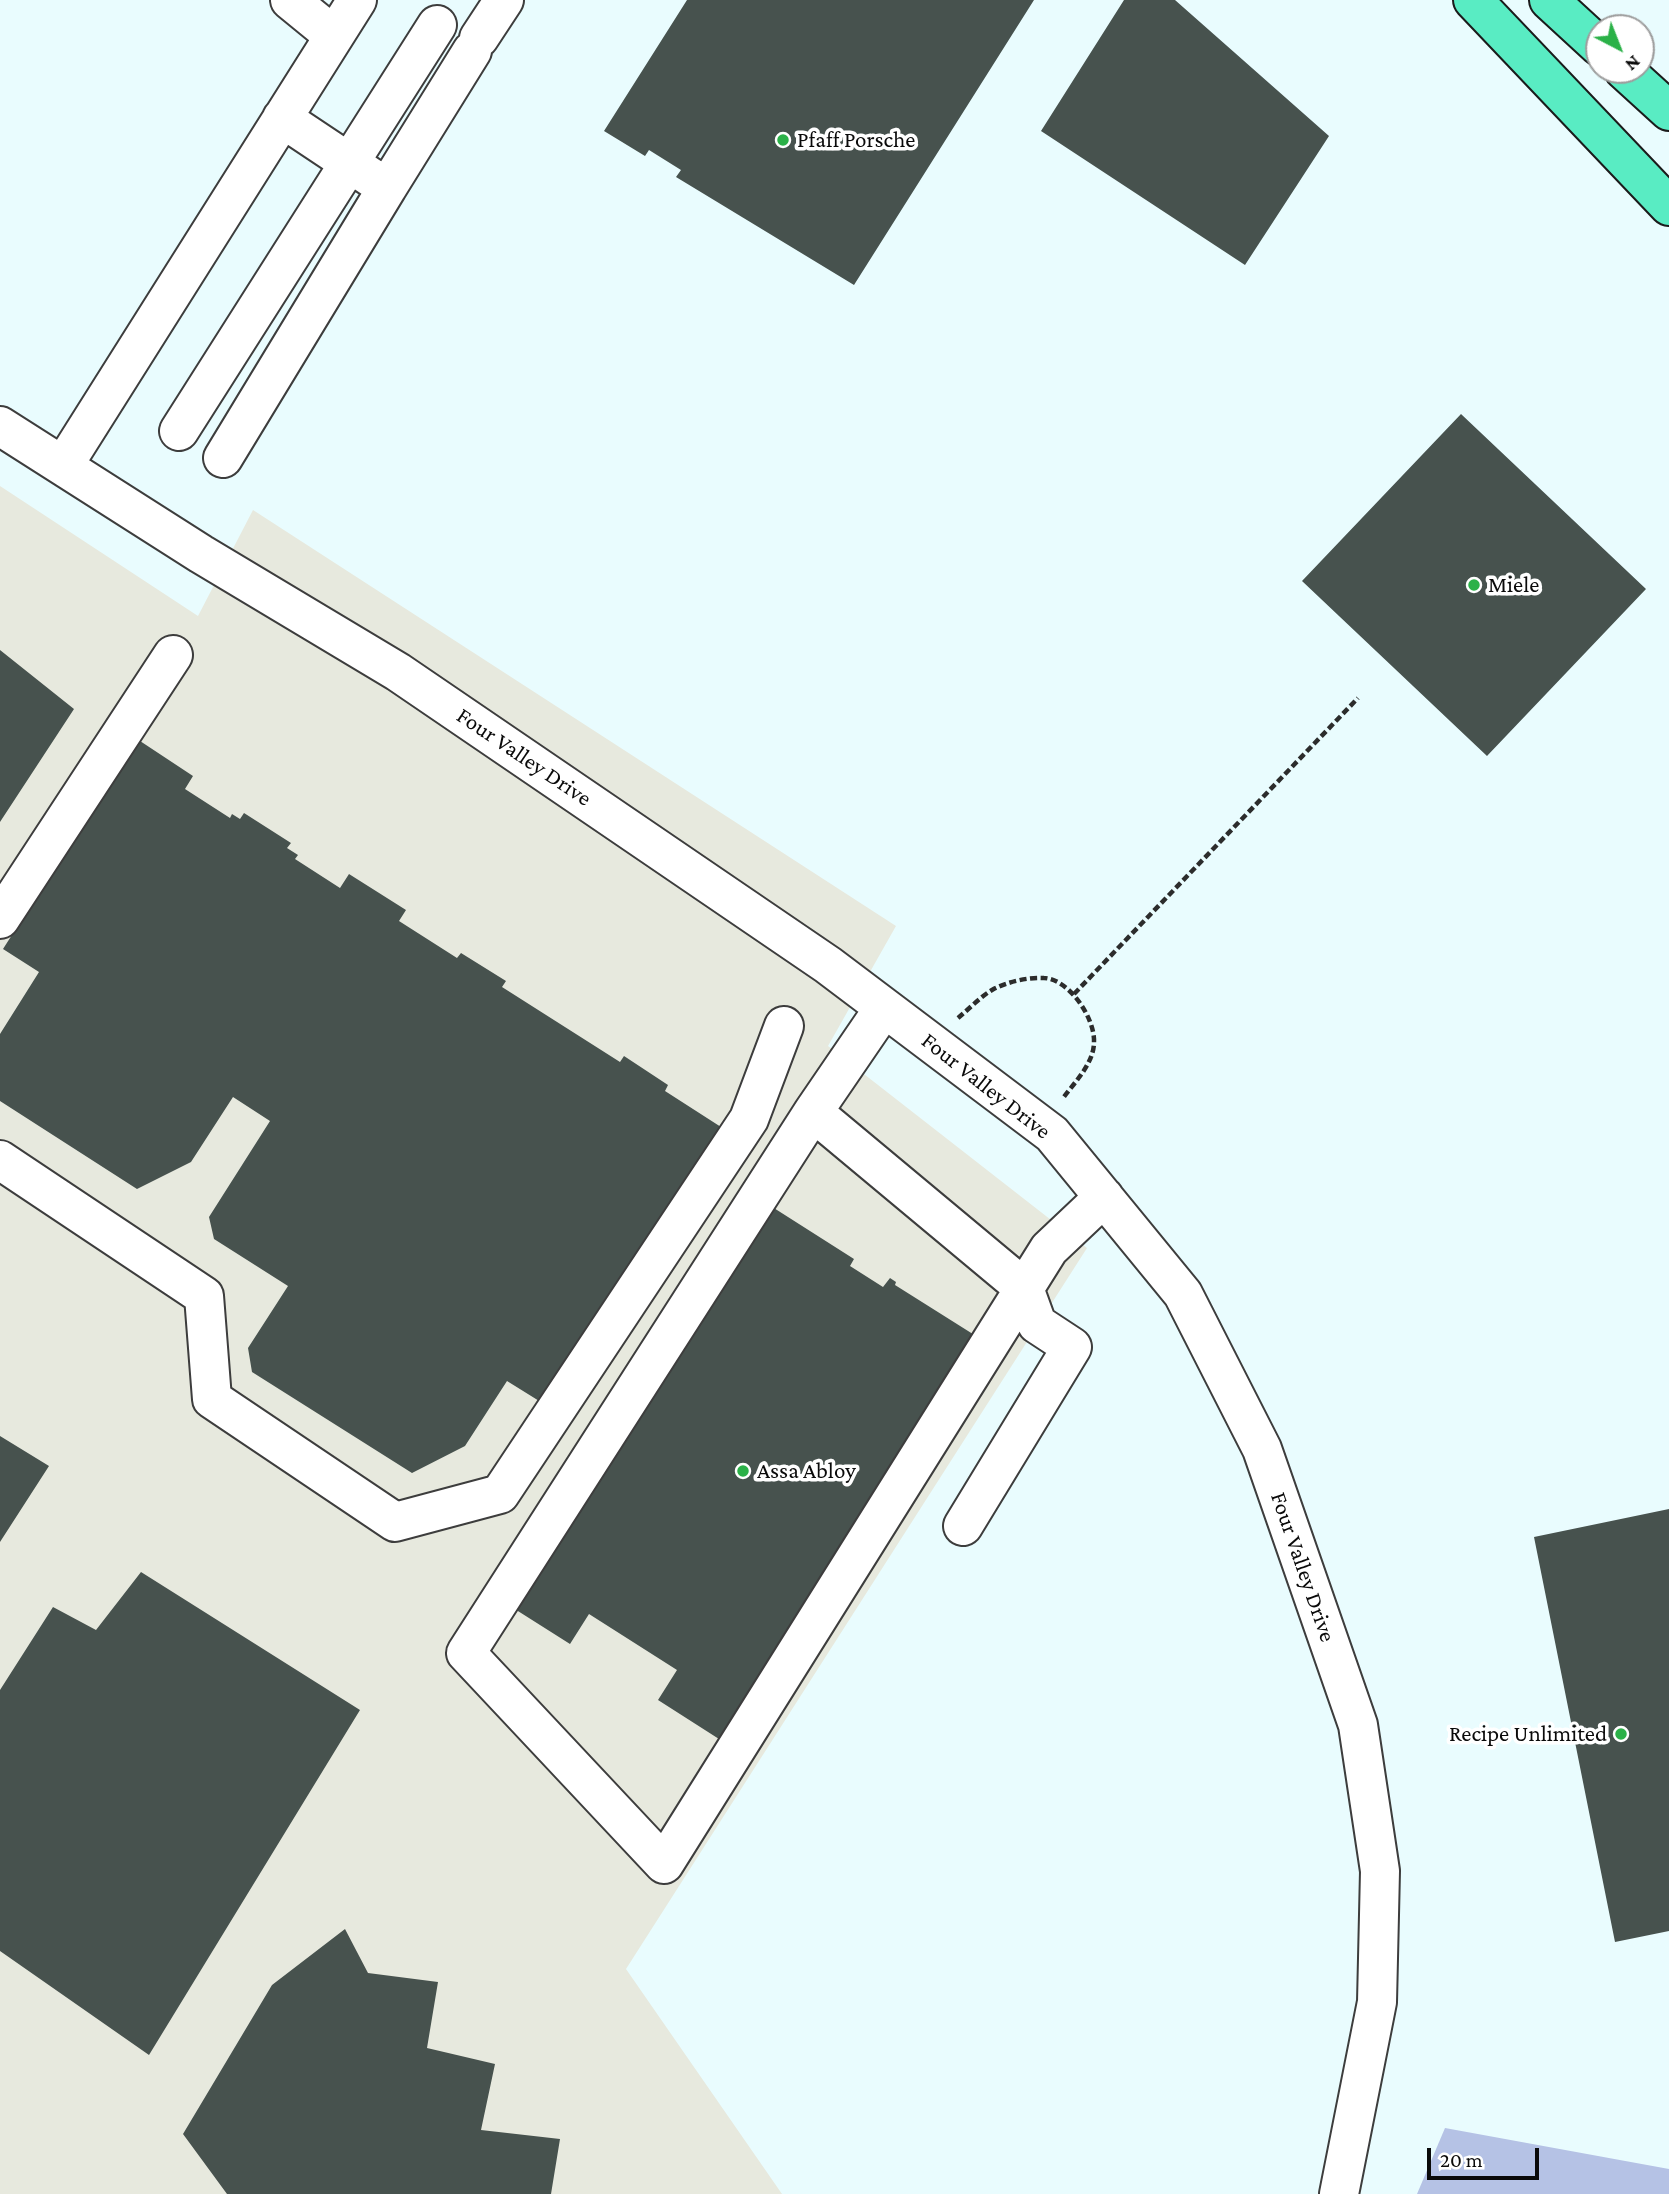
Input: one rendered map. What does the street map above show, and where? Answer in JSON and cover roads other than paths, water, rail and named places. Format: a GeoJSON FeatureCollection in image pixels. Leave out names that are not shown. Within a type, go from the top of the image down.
{"type":"FeatureCollection","features":[{"type":"Feature","properties":{"kind":"highway"},"geometry":{"type":"LineString","coordinates":[[1473,0],[1669,206]]}},
{"type":"Feature","properties":{"kind":"highway"},"geometry":{"type":"LineString","coordinates":[[1549,0],[1585,33]]}},
{"type":"Feature","properties":{"kind":"highway"},"geometry":{"type":"LineString","coordinates":[[1640,84],[1669,111]]}},
{"type":"Feature","properties":{"kind":"street"},"geometry":{"type":"LineString","coordinates":[[290,0],[334,36]]}},
{"type":"Feature","properties":{"kind":"street"},"geometry":{"type":"LineString","coordinates":[[64,466],[357,0]]}},
{"type":"Feature","properties":{"kind":"street"},"geometry":{"type":"LineString","coordinates":[[223,458],[504,0]]}},
{"type":"Feature","properties":{"kind":"street"},"geometry":{"type":"LineString","coordinates":[[179,431],[437,25]]}},
{"type":"Feature","properties":{"kind":"street"},"geometry":{"type":"LineString","coordinates":[[282,118],[387,188]]}},
{"type":"Feature","properties":{"kind":"street","name":"Four Valley Drive"},"geometry":{"type":"LineString","coordinates":[[0,425],[398,672],[808,951],[1052,1134],[1183,1294],[1262,1449],[1358,1725],[1380,1871],[1377,2002],[1339,2194]]}},
{"type":"Feature","properties":{"kind":"street"},"geometry":{"type":"LineString","coordinates":[[0,919],[173,655]]}},
{"type":"Feature","properties":{"kind":"street"},"geometry":{"type":"LineString","coordinates":[[884,1007],[813,1112],[466,1653],[664,1864],[1049,1250],[1104,1198]]}},
{"type":"Feature","properties":{"kind":"street"},"geometry":{"type":"LineString","coordinates":[[0,1160],[204,1296],[212,1399],[395,1522],[500,1494],[748,1119],[784,1026]]}},
{"type":"Feature","properties":{"kind":"street"},"geometry":{"type":"LineString","coordinates":[[813,1112],[1024,1288],[1037,1324],[1072,1347],[963,1526]]}},
{"type":"Feature","properties":{"kind":"place","name":"Pfaff Porsche"},"geometry":{"type":"Point","coordinates":[783,140]}},
{"type":"Feature","properties":{"kind":"place","name":"Miele"},"geometry":{"type":"Point","coordinates":[1474,585]}},
{"type":"Feature","properties":{"kind":"place","name":"Assa Abloy"},"geometry":{"type":"Point","coordinates":[743,1471]}},
{"type":"Feature","properties":{"kind":"place","name":"Recipe Unlimited"},"geometry":{"type":"Point","coordinates":[1621,1734]}}]}
